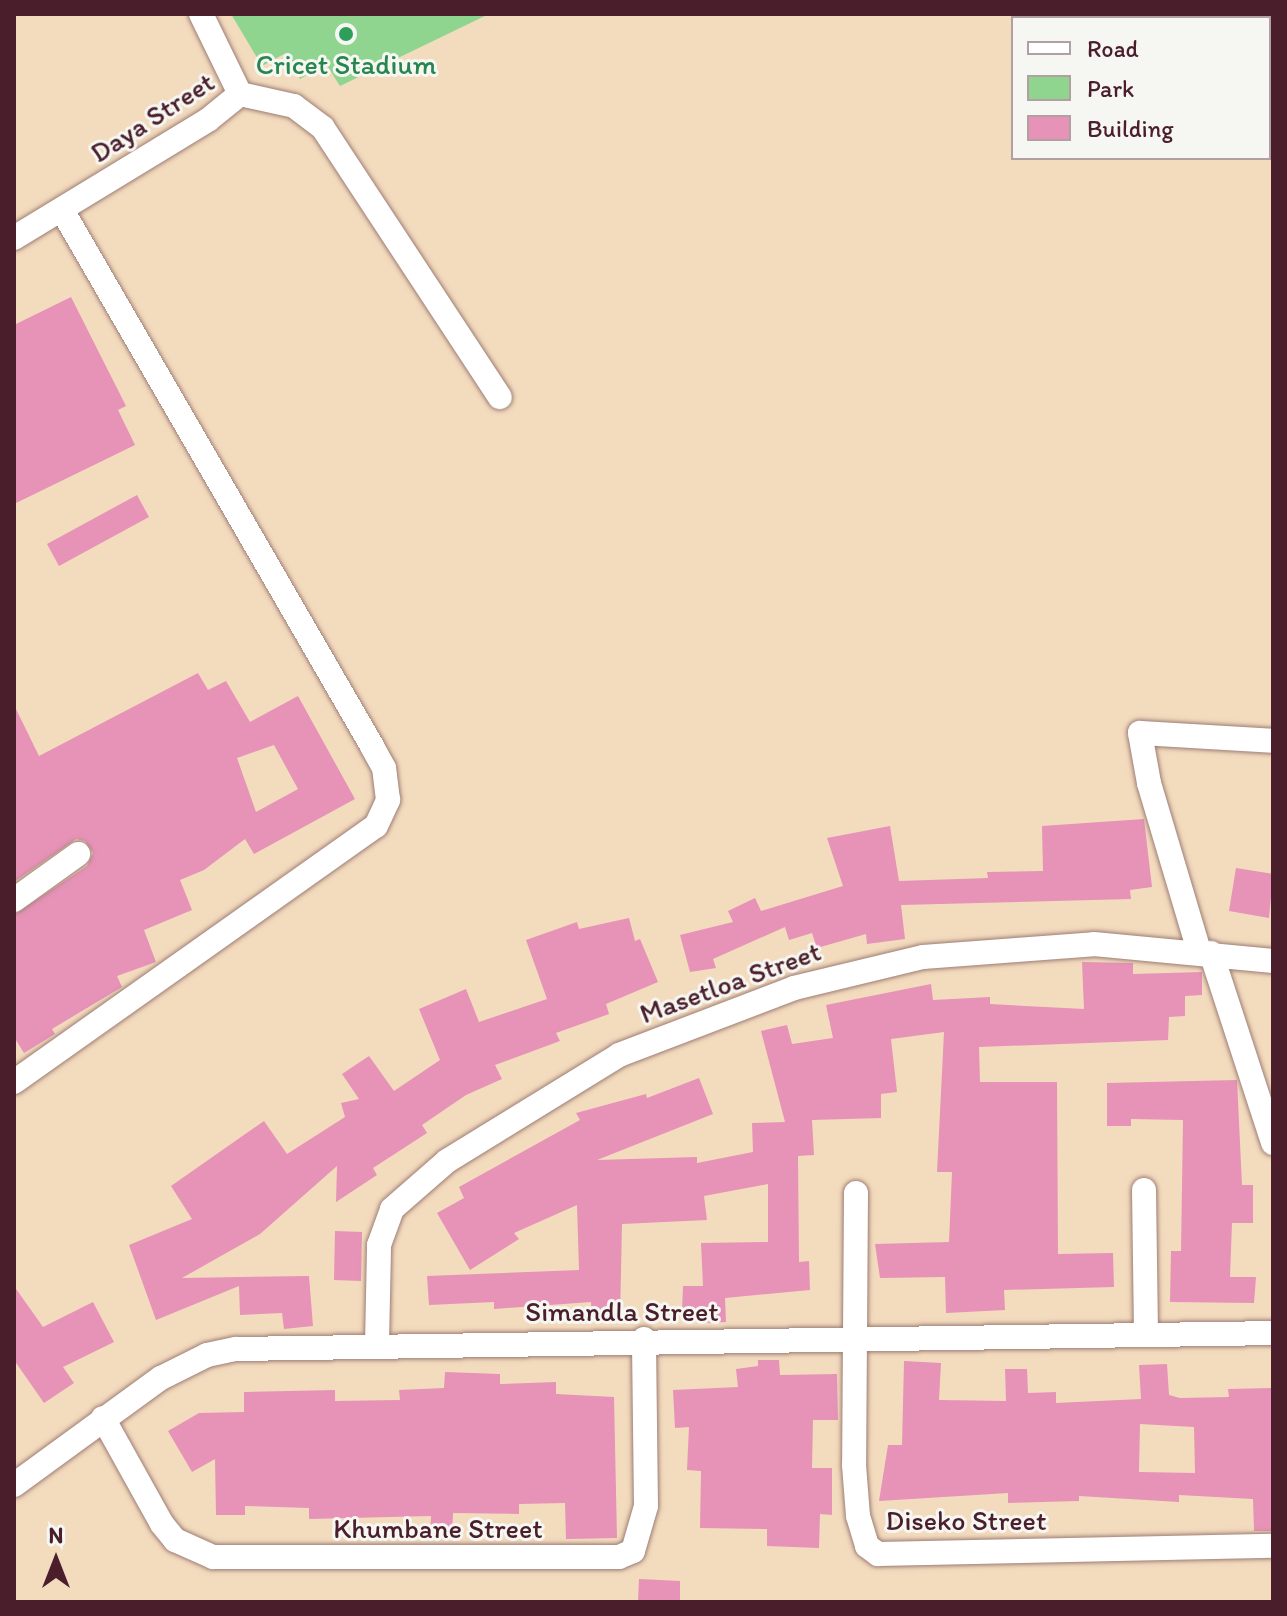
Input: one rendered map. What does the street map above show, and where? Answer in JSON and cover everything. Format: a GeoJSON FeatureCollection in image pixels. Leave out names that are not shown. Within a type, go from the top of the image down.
{"type":"FeatureCollection","features":[{"type":"Feature","properties":{"kind":"street","name":"Daya Street"},"geometry":{"type":"LineString","coordinates":[[14,238],[240,94],[201,14]]}},
{"type":"Feature","properties":{"kind":"street"},"geometry":{"type":"LineString","coordinates":[[240,94],[294,106],[323,128],[500,397]]}},
{"type":"Feature","properties":{"kind":"street"},"geometry":{"type":"LineString","coordinates":[[14,1082],[376,826],[388,800],[384,768],[372,746],[62,210]]}},
{"type":"Feature","properties":{"kind":"street"},"geometry":{"type":"LineString","coordinates":[[1273,741],[1140,733],[1149,783],[1273,1143]]}},
{"type":"Feature","properties":{"kind":"street"},"geometry":{"type":"LineString","coordinates":[[14,900],[78,854]]}},
{"type":"Feature","properties":{"kind":"street","name":"Masetloa Street"},"geometry":{"type":"LineString","coordinates":[[377,1344],[383,1225],[409,1189],[551,1092],[619,1055],[794,988],[909,959],[1094,944],[1205,952],[1273,961]]}},
{"type":"Feature","properties":{"kind":"street"},"geometry":{"type":"LineString","coordinates":[[1144,1190],[1146,1335]]}},
{"type":"Feature","properties":{"kind":"street","name":"Diseko Street"},"geometry":{"type":"LineString","coordinates":[[856,1193],[851,1341],[858,1516],[867,1546],[878,1554],[1273,1546]]}},
{"type":"Feature","properties":{"kind":"street","name":"Simandla Street"},"geometry":{"type":"LineString","coordinates":[[14,1485],[161,1378],[207,1355],[236,1349],[644,1339],[851,1341],[1273,1333]]}},
{"type":"Feature","properties":{"kind":"street","name":"Khumbane Street"},"geometry":{"type":"LineString","coordinates":[[103,1418],[162,1524],[175,1540],[213,1557],[619,1557],[633,1551],[646,1506],[644,1339]]}},
{"type":"Feature","properties":{"kind":"green space","name":"Cricet Stadium"},"geometry":{"type":"Polygon","coordinates":[[[231,14],[489,14],[340,86],[326,64],[300,79],[286,53],[262,66],[231,14]]]}},
{"type":"Feature","properties":{"kind":"building"},"geometry":{"type":"Polygon","coordinates":[[[71,297],[126,406],[118,410],[135,445],[14,504],[14,325],[71,297]]]}},
{"type":"Feature","properties":{"kind":"building"},"geometry":{"type":"Polygon","coordinates":[[[137,495],[149,517],[59,566],[47,544],[137,495]]]}},
{"type":"Feature","properties":{"kind":"building"},"geometry":{"type":"Polygon","coordinates":[[[198,673],[208,690],[226,681],[250,722],[298,696],[355,799],[254,854],[245,839],[204,870],[180,880],[192,910],[144,930],[156,962],[117,976],[122,987],[52,1029],[55,1034],[24,1053],[14,1037],[14,915],[87,866],[93,853],[85,841],[76,839],[14,882],[14,705],[39,756],[198,673]],[[274,745],[237,758],[256,812],[298,789],[274,745]]]}},
{"type":"Feature","properties":{"kind":"building"},"geometry":{"type":"Polygon","coordinates":[[[1144,819],[1152,887],[1130,890],[1131,899],[901,905],[905,939],[867,944],[866,934],[817,948],[812,933],[789,940],[785,927],[713,959],[716,968],[690,972],[680,935],[733,922],[728,911],[755,898],[761,911],[843,886],[827,838],[890,826],[899,881],[988,878],[987,872],[1043,871],[1042,826],[1144,819]]]}},
{"type":"Feature","properties":{"kind":"building"},"geometry":{"type":"Polygon","coordinates":[[[1236,868],[1273,874],[1269,918],[1229,911],[1236,868]]]}},
{"type":"Feature","properties":{"kind":"building"},"geometry":{"type":"Polygon","coordinates":[[[629,918],[635,941],[640,939],[658,982],[606,1004],[609,1014],[556,1033],[560,1041],[495,1065],[502,1079],[466,1095],[422,1125],[427,1133],[373,1168],[377,1175],[336,1202],[337,1166],[260,1234],[182,1278],[309,1276],[313,1326],[284,1329],[282,1313],[240,1315],[239,1286],[156,1320],[129,1245],[192,1219],[171,1186],[264,1121],[287,1154],[345,1117],[341,1103],[359,1099],[342,1074],[369,1056],[394,1091],[440,1060],[419,1009],[466,989],[479,1022],[547,999],[526,940],[577,922],[579,929],[629,918]]]}},
{"type":"Feature","properties":{"kind":"building"},"geometry":{"type":"Polygon","coordinates":[[[1082,962],[1133,963],[1133,974],[1202,972],[1202,995],[1185,996],[1185,1016],[1169,1017],[1168,1040],[979,1047],[980,1082],[1057,1082],[1058,1254],[1113,1253],[1114,1287],[1004,1290],[1005,1310],[946,1313],[945,1277],[880,1278],[875,1244],[949,1242],[952,1172],[937,1172],[944,1032],[891,1039],[897,1092],[881,1094],[881,1118],[812,1120],[814,1155],[798,1156],[799,1262],[809,1261],[810,1290],[725,1298],[726,1322],[702,1323],[702,1311],[682,1311],[683,1286],[703,1286],[701,1243],[768,1242],[768,1184],[704,1196],[707,1220],[622,1224],[620,1318],[592,1318],[591,1302],[494,1309],[494,1302],[429,1305],[427,1276],[579,1270],[577,1205],[514,1233],[519,1239],[470,1270],[437,1213],[464,1198],[459,1187],[580,1120],[576,1113],[646,1094],[647,1098],[699,1078],[713,1114],[597,1160],[697,1157],[697,1163],[753,1152],[752,1123],[785,1122],[761,1031],[787,1025],[792,1044],[833,1038],[826,1005],[931,984],[933,1000],[990,997],[990,1004],[1084,1009],[1082,962]]]}},
{"type":"Feature","properties":{"kind":"building"},"geometry":{"type":"Polygon","coordinates":[[[1237,1080],[1242,1185],[1253,1185],[1253,1223],[1232,1223],[1230,1277],[1256,1277],[1254,1303],[1170,1302],[1171,1251],[1181,1251],[1183,1120],[1131,1119],[1131,1126],[1107,1126],[1107,1083],[1237,1080]]]}},
{"type":"Feature","properties":{"kind":"building"},"geometry":{"type":"Polygon","coordinates":[[[335,1231],[362,1232],[361,1281],[334,1280],[335,1231]]]}},
{"type":"Feature","properties":{"kind":"building"},"geometry":{"type":"Polygon","coordinates":[[[14,1286],[43,1327],[93,1302],[114,1342],[63,1367],[74,1383],[44,1403],[14,1360],[14,1286]]]}},
{"type":"Feature","properties":{"kind":"building"},"geometry":{"type":"Polygon","coordinates":[[[758,1360],[779,1360],[780,1375],[837,1374],[838,1420],[813,1420],[812,1468],[832,1468],[832,1515],[820,1514],[819,1548],[767,1546],[767,1529],[700,1528],[701,1471],[687,1470],[689,1427],[675,1428],[673,1390],[738,1387],[736,1369],[758,1366],[758,1360]]]}},
{"type":"Feature","properties":{"kind":"building"},"geometry":{"type":"Polygon","coordinates":[[[904,1361],[941,1363],[939,1400],[1006,1401],[1005,1369],[1027,1369],[1028,1393],[1056,1392],[1056,1403],[1141,1399],[1139,1365],[1167,1364],[1169,1395],[1180,1398],[1229,1397],[1228,1389],[1273,1388],[1273,1531],[1254,1531],[1253,1499],[1179,1495],[1179,1502],[1079,1496],[1079,1501],[1008,1503],[1008,1493],[879,1501],[888,1445],[902,1445],[904,1361]],[[1140,1424],[1139,1472],[1195,1473],[1194,1427],[1140,1424]]]}},
{"type":"Feature","properties":{"kind":"building"},"geometry":{"type":"Polygon","coordinates":[[[445,1372],[500,1374],[500,1384],[556,1382],[556,1394],[614,1397],[617,1538],[566,1539],[565,1503],[519,1504],[519,1514],[453,1513],[452,1539],[430,1538],[431,1516],[309,1519],[309,1508],[245,1506],[245,1515],[216,1515],[215,1459],[192,1472],[168,1431],[199,1413],[244,1412],[244,1392],[335,1390],[335,1401],[400,1400],[399,1390],[444,1388],[445,1372]]]}},
{"type":"Feature","properties":{"kind":"building"},"geometry":{"type":"Polygon","coordinates":[[[639,1579],[680,1581],[680,1602],[638,1602],[639,1579]]]}},
{"type":"Feature","properties":{"kind":"place","name":"Cricet Stadium"},"geometry":{"type":"Point","coordinates":[346,34]}}]}
